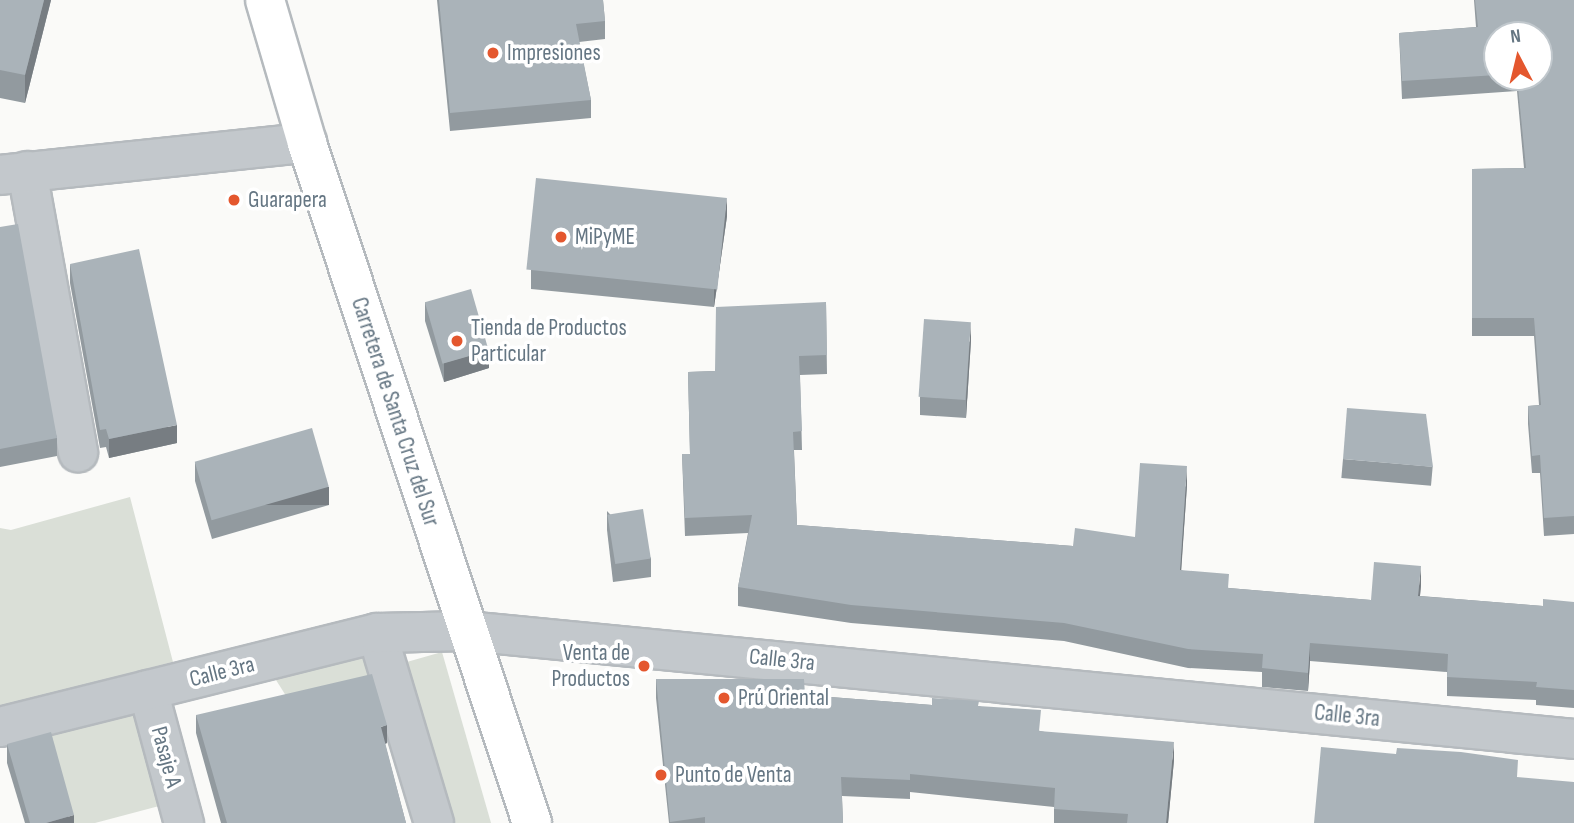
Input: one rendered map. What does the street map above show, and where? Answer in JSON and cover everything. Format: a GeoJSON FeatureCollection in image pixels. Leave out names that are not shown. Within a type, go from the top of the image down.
{"type":"FeatureCollection","features":[{"type":"Feature","properties":{"kind":"main road","name":"Carretera de Santa Cruz del Sur"},"geometry":{"type":"LineString","coordinates":[[265,0],[307,143],[531,823]]}},
{"type":"Feature","properties":{"kind":"street"},"geometry":{"type":"LineString","coordinates":[[78,452],[13,173],[307,143]]}},
{"type":"Feature","properties":{"kind":"street","name":"Calle 3ra"},"geometry":{"type":"LineString","coordinates":[[0,727],[377,633],[467,631],[1574,739]]}},
{"type":"Feature","properties":{"kind":"street"},"geometry":{"type":"LineString","coordinates":[[377,633],[434,823]]}},
{"type":"Feature","properties":{"kind":"street","name":"Pasaje A"},"geometry":{"type":"LineString","coordinates":[[148,690],[184,823]]}},
{"type":"Feature","properties":{"kind":"shaded area"},"geometry":{"type":"Polygon","coordinates":[[[130,497],[173,662],[0,706],[0,528],[11,530],[130,497]]]}},
{"type":"Feature","properties":{"kind":"shaded area"},"geometry":{"type":"Polygon","coordinates":[[[377,633],[392,674],[288,699],[264,661],[377,633]]]}},
{"type":"Feature","properties":{"kind":"shaded area"},"geometry":{"type":"Polygon","coordinates":[[[442,652],[491,823],[446,823],[401,664],[442,652]]]}},
{"type":"Feature","properties":{"kind":"shaded area"},"geometry":{"type":"Polygon","coordinates":[[[148,690],[178,801],[95,823],[73,823],[38,718],[148,690]]]}},
{"type":"Feature","properties":{"kind":"building"},"geometry":{"type":"Polygon","coordinates":[[[0,0],[44,0],[25,75],[0,70],[0,0]]]}},
{"type":"Feature","properties":{"kind":"building"},"geometry":{"type":"Polygon","coordinates":[[[439,0],[603,0],[605,21],[576,24],[591,100],[450,113],[439,0]]]}},
{"type":"Feature","properties":{"kind":"building"},"geometry":{"type":"Polygon","coordinates":[[[1475,0],[1574,0],[1574,516],[1544,518],[1540,455],[1532,456],[1528,406],[1541,405],[1534,318],[1472,318],[1472,169],[1526,168],[1518,91],[1553,91],[1553,21],[1483,21],[1483,76],[1402,81],[1399,33],[1478,27],[1475,0]]]}},
{"type":"Feature","properties":{"kind":"building"},"geometry":{"type":"Polygon","coordinates":[[[536,178],[727,198],[717,290],[526,269],[536,178]]]}},
{"type":"Feature","properties":{"kind":"building"},"geometry":{"type":"Polygon","coordinates":[[[18,224],[57,438],[0,449],[0,227],[18,224]]]}},
{"type":"Feature","properties":{"kind":"building"},"geometry":{"type":"Polygon","coordinates":[[[139,249],[177,425],[109,439],[106,429],[100,430],[70,264],[139,249]]]}},
{"type":"Feature","properties":{"kind":"building"},"geometry":{"type":"Polygon","coordinates":[[[471,289],[489,351],[443,364],[425,302],[471,289]]]}},
{"type":"Feature","properties":{"kind":"building"},"geometry":{"type":"Polygon","coordinates":[[[826,302],[827,355],[799,356],[802,431],[793,432],[797,525],[1073,546],[1075,528],[1135,537],[1140,463],[1187,466],[1180,570],[1229,574],[1228,588],[1371,600],[1374,562],[1421,566],[1418,596],[1543,606],[1543,599],[1574,602],[1574,690],[1536,687],[1537,682],[1447,677],[1448,654],[1310,643],[1308,673],[1262,668],[1263,654],[1188,649],[1064,623],[851,605],[738,587],[752,515],[685,518],[682,454],[690,454],[688,372],[715,371],[716,307],[826,302]]]}},
{"type":"Feature","properties":{"kind":"building"},"geometry":{"type":"Polygon","coordinates":[[[924,319],[971,322],[965,400],[919,397],[924,319]]]}},
{"type":"Feature","properties":{"kind":"building"},"geometry":{"type":"Polygon","coordinates":[[[1347,408],[1426,414],[1433,467],[1343,459],[1347,408]]]}},
{"type":"Feature","properties":{"kind":"building"},"geometry":{"type":"Polygon","coordinates":[[[312,428],[329,487],[212,520],[195,462],[312,428]]]}},
{"type":"Feature","properties":{"kind":"building"},"geometry":{"type":"Polygon","coordinates":[[[643,509],[651,558],[615,564],[607,515],[643,509]]]}},
{"type":"Feature","properties":{"kind":"building"},"geometry":{"type":"Polygon","coordinates":[[[372,674],[387,725],[381,727],[406,823],[227,823],[196,715],[372,674]]]}},
{"type":"Feature","properties":{"kind":"building"},"geometry":{"type":"Polygon","coordinates":[[[656,679],[804,679],[805,695],[932,705],[932,698],[979,701],[978,706],[1041,710],[1039,731],[1174,742],[1166,823],[1127,823],[1128,814],[1054,809],[1055,788],[910,774],[910,780],[841,777],[843,823],[705,823],[705,817],[670,822],[656,679]]]}},
{"type":"Feature","properties":{"kind":"building"},"geometry":{"type":"Polygon","coordinates":[[[51,732],[74,815],[46,823],[30,823],[7,744],[51,732]]]}},
{"type":"Feature","properties":{"kind":"building"},"geometry":{"type":"Polygon","coordinates":[[[1321,747],[1396,754],[1397,748],[1461,752],[1518,760],[1517,777],[1574,782],[1574,823],[1314,823],[1321,747]]]}},
{"type":"Feature","properties":{"kind":"place","name":"Impresiones"},"geometry":{"type":"Point","coordinates":[493,53]}},
{"type":"Feature","properties":{"kind":"place","name":"Guarapera"},"geometry":{"type":"Point","coordinates":[234,200]}},
{"type":"Feature","properties":{"kind":"place","name":"MiPyME"},"geometry":{"type":"Point","coordinates":[561,237]}},
{"type":"Feature","properties":{"kind":"place","name":"Tienda de Productos Particular"},"geometry":{"type":"Point","coordinates":[457,341]}},
{"type":"Feature","properties":{"kind":"place","name":"Venta de Productos"},"geometry":{"type":"Point","coordinates":[644,666]}},
{"type":"Feature","properties":{"kind":"place","name":"Prú Oriental"},"geometry":{"type":"Point","coordinates":[724,698]}},
{"type":"Feature","properties":{"kind":"place","name":"Punto de Venta"},"geometry":{"type":"Point","coordinates":[661,775]}}]}
